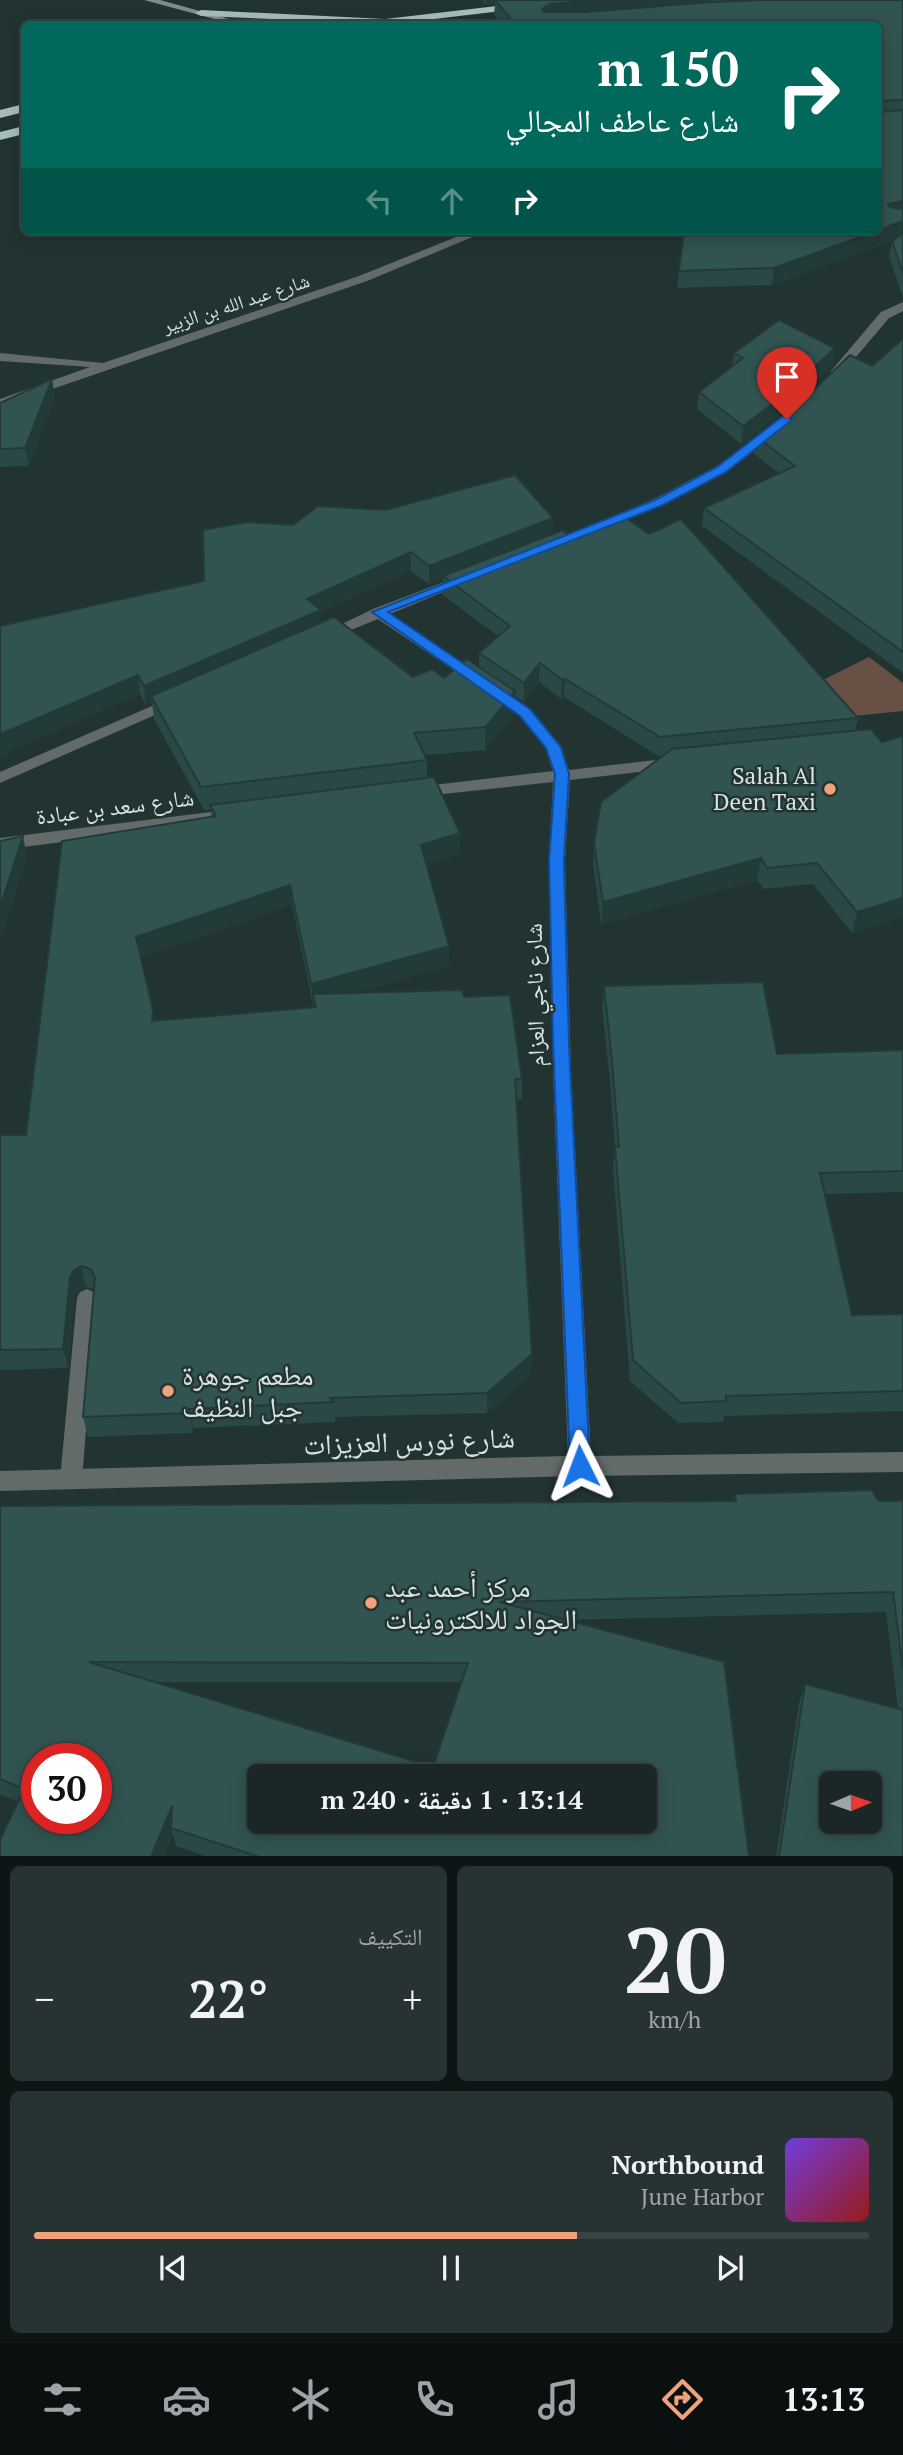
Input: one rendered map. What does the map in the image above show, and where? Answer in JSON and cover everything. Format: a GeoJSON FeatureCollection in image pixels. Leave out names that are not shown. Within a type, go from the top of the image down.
{"type":"FeatureCollection","features":[{"type":"Feature","properties":{"kind":"highway"},"geometry":{"type":"LineString","coordinates":[[201,13],[387,21],[540,4]]}},
{"type":"Feature","properties":{"kind":"highway"},"geometry":{"type":"LineString","coordinates":[[0,114],[21,109]]}},
{"type":"Feature","properties":{"kind":"highway"},"geometry":{"type":"LineString","coordinates":[[0,136],[21,131]]}},
{"type":"Feature","properties":{"kind":"street"},"geometry":{"type":"LineString","coordinates":[[149,0],[201,13],[218,21]]}},
{"type":"Feature","properties":{"kind":"street","name":"شارع عبد الله بن الزبير"},"geometry":{"type":"LineString","coordinates":[[0,403],[103,365],[414,261],[472,235]]}},
{"type":"Feature","properties":{"kind":"street"},"geometry":{"type":"LineString","coordinates":[[822,386],[839,370],[884,315],[903,306]]}},
{"type":"Feature","properties":{"kind":"street"},"geometry":{"type":"LineString","coordinates":[[0,357],[103,365]]}},
{"type":"Feature","properties":{"kind":"street"},"geometry":{"type":"LineString","coordinates":[[586,531],[659,502],[722,469],[787,419]]}},
{"type":"Feature","properties":{"kind":"street"},"geometry":{"type":"LineString","coordinates":[[315,639],[476,574]]}},
{"type":"Feature","properties":{"kind":"street","name":"شارع ناجي العزام"},"geometry":{"type":"LineString","coordinates":[[378,612],[525,712],[553,747],[562,774],[557,861],[562,1070],[580,1466]]}},
{"type":"Feature","properties":{"kind":"street"},"geometry":{"type":"LineString","coordinates":[[0,778],[189,695]]}},
{"type":"Feature","properties":{"kind":"street"},"geometry":{"type":"LineString","coordinates":[[398,794],[685,761]]}},
{"type":"Feature","properties":{"kind":"street","name":"شارع سعد بن عبادة"},"geometry":{"type":"LineString","coordinates":[[0,844],[233,815]]}},
{"type":"Feature","properties":{"kind":"street"},"geometry":{"type":"LineString","coordinates":[[71,1479],[87,1298]]}},
{"type":"Feature","properties":{"kind":"street","name":"شارع نورس العزيزات"},"geometry":{"type":"LineString","coordinates":[[0,1481],[580,1466],[903,1462]]}},
{"type":"Feature","properties":{"kind":"shaded area"},"geometry":{"type":"Polygon","coordinates":[[[869,657],[903,683],[903,711],[843,717],[819,682],[869,657]]]}},
{"type":"Feature","properties":{"kind":"building"},"geometry":{"type":"Polygon","coordinates":[[[495,0],[598,0],[550,4],[542,9],[544,12],[586,12],[762,0],[903,0],[903,100],[882,101],[882,21],[512,21],[495,0]]]}},
{"type":"Feature","properties":{"kind":"building"},"geometry":{"type":"Polygon","coordinates":[[[903,110],[903,201],[888,204],[890,207],[903,209],[903,221],[882,229],[882,112],[903,110]]]}},
{"type":"Feature","properties":{"kind":"building"},"geometry":{"type":"Polygon","coordinates":[[[903,233],[903,273],[892,241],[903,233]]]}},
{"type":"Feature","properties":{"kind":"building"},"geometry":{"type":"Polygon","coordinates":[[[684,235],[865,235],[774,268],[679,271],[684,235]]]}},
{"type":"Feature","properties":{"kind":"building"},"geometry":{"type":"Polygon","coordinates":[[[779,320],[835,348],[783,396],[743,426],[699,392],[743,358],[734,353],[779,320]]]}},
{"type":"Feature","properties":{"kind":"building"},"geometry":{"type":"Polygon","coordinates":[[[903,339],[903,652],[704,508],[795,466],[757,437],[796,407],[850,355],[872,366],[903,339]]]}},
{"type":"Feature","properties":{"kind":"building"},"geometry":{"type":"Polygon","coordinates":[[[52,379],[25,448],[0,449],[0,403],[52,379]]]}},
{"type":"Feature","properties":{"kind":"building"},"geometry":{"type":"Polygon","coordinates":[[[515,475],[553,518],[429,566],[411,552],[307,599],[321,610],[144,686],[138,675],[1,734],[4,738],[0,739],[0,626],[204,581],[203,530],[247,522],[293,525],[318,506],[385,510],[515,475]]]}},
{"type":"Feature","properties":{"kind":"building"},"geometry":{"type":"Polygon","coordinates":[[[622,515],[649,534],[681,519],[858,718],[660,737],[565,679],[562,680],[540,663],[524,683],[479,653],[510,626],[443,576],[563,530],[569,536],[622,515]]]}},
{"type":"Feature","properties":{"kind":"building"},"geometry":{"type":"Polygon","coordinates":[[[334,617],[413,677],[432,669],[444,678],[467,659],[515,691],[486,727],[414,733],[427,760],[201,787],[151,696],[334,617]]]}},
{"type":"Feature","properties":{"kind":"building"},"geometry":{"type":"Polygon","coordinates":[[[871,729],[882,742],[903,736],[903,898],[857,912],[817,863],[767,868],[761,858],[603,902],[594,843],[601,802],[672,749],[871,729]]]}},
{"type":"Feature","properties":{"kind":"building"},"geometry":{"type":"Polygon","coordinates":[[[434,777],[460,833],[421,845],[449,946],[311,984],[290,885],[136,937],[153,1010],[152,1021],[316,1007],[313,994],[462,990],[464,997],[510,995],[522,1079],[515,1079],[532,1354],[487,1393],[330,1398],[334,1402],[189,1409],[189,1413],[83,1417],[95,1278],[91,1269],[81,1266],[73,1271],[70,1278],[63,1349],[0,1350],[0,1135],[26,1135],[62,841],[216,816],[210,805],[434,777]]]}},
{"type":"Feature","properties":{"kind":"building"},"geometry":{"type":"Polygon","coordinates":[[[23,836],[0,908],[0,841],[23,836]]]}},
{"type":"Feature","properties":{"kind":"building"},"geometry":{"type":"Polygon","coordinates":[[[763,982],[777,1054],[903,1050],[903,1171],[820,1173],[852,1315],[903,1314],[903,1391],[726,1396],[726,1401],[681,1403],[633,1360],[615,1147],[619,1147],[604,986],[763,982]]]}},
{"type":"Feature","properties":{"kind":"building"},"geometry":{"type":"Polygon","coordinates":[[[872,1490],[878,1501],[903,1501],[903,1670],[893,1592],[499,1602],[724,1662],[749,1856],[257,1856],[171,1828],[172,1806],[151,1856],[0,1856],[0,1840],[21,1795],[21,1834],[112,1834],[112,1743],[21,1743],[21,1788],[0,1779],[0,1506],[736,1501],[735,1494],[872,1490]],[[89,1662],[423,1764],[247,1764],[247,1834],[657,1834],[657,1764],[434,1764],[468,1663],[89,1662]]]}},
{"type":"Feature","properties":{"kind":"building"},"geometry":{"type":"Polygon","coordinates":[[[805,1684],[903,1710],[903,1856],[779,1856],[805,1684]]]}},
{"type":"Feature","properties":{"kind":"place","name":"Salah Al Deen Taxi"},"geometry":{"type":"Point","coordinates":[830,789]}},
{"type":"Feature","properties":{"kind":"place","name":"مطعم جوهرة جبل النظيف"},"geometry":{"type":"Point","coordinates":[168,1391]}},
{"type":"Feature","properties":{"kind":"place","name":"مركز أحمد عبد الجواد للالكترونيات"},"geometry":{"type":"Point","coordinates":[371,1603]}},
{"type":"Feature","properties":{"kind":"route"},"geometry":{"type":"LineString","coordinates":[[580,1466],[561,1044],[557,861],[562,774],[553,747],[525,712],[378,612],[659,502],[722,469],[787,419]]}}]}
